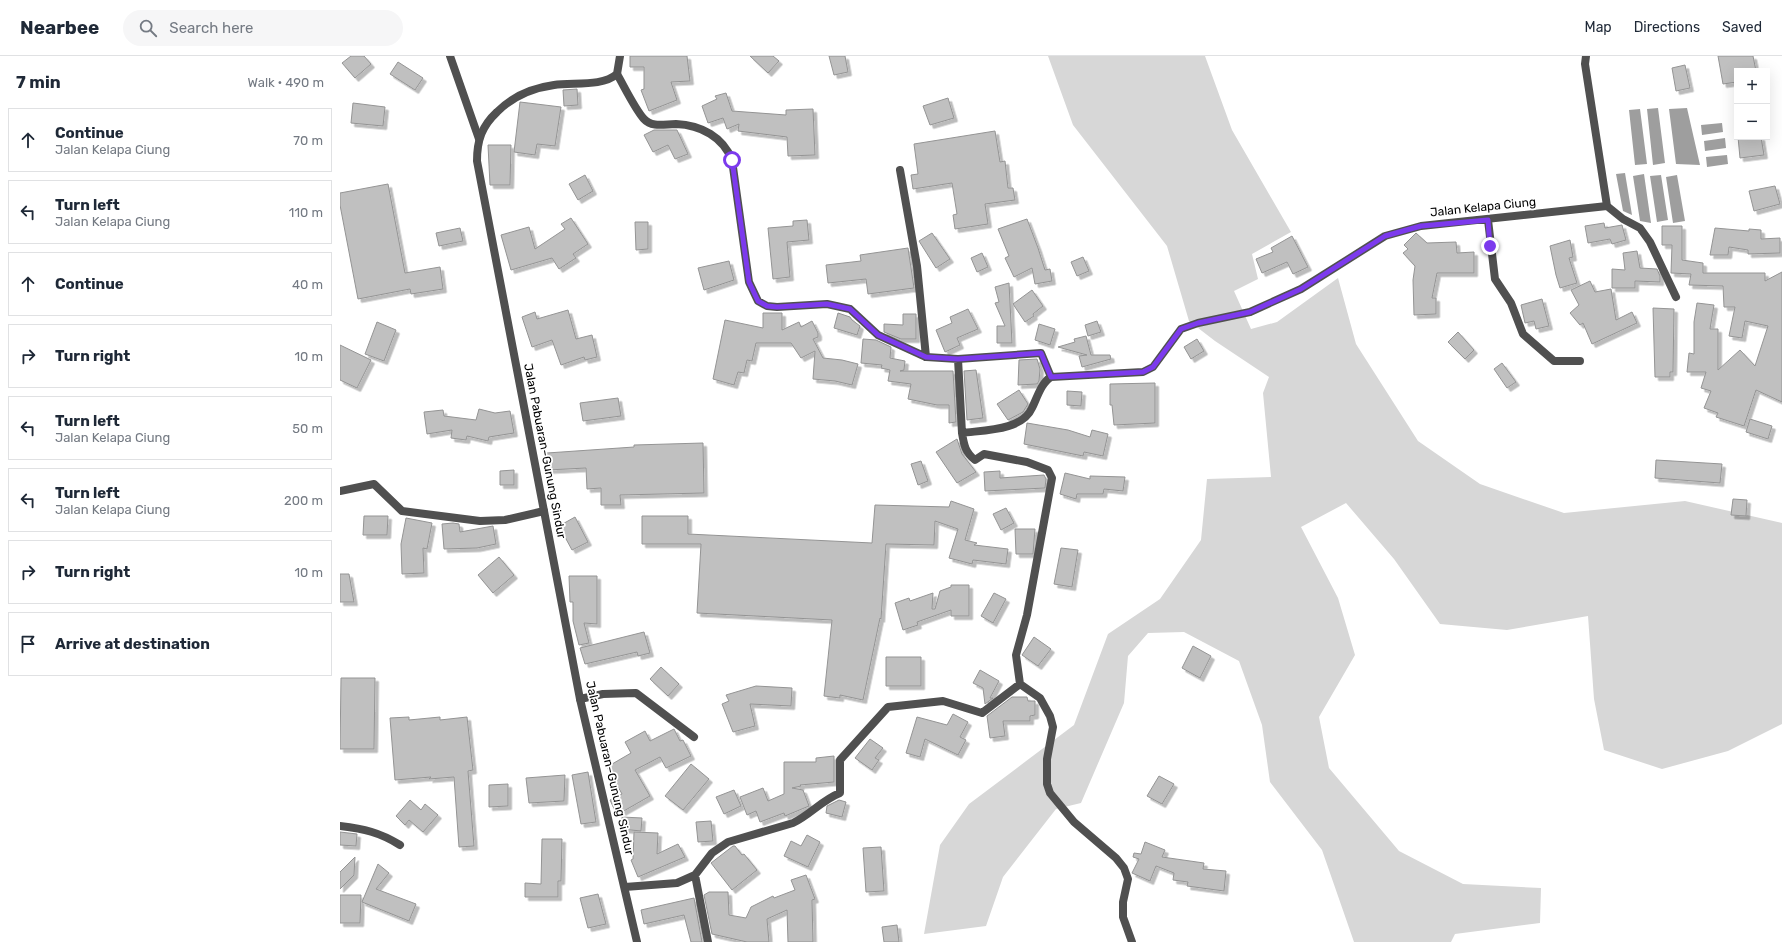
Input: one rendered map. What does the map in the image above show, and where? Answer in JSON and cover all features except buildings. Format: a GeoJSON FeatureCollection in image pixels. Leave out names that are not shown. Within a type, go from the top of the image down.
{"type":"FeatureCollection","features":[{"type":"Feature","properties":{"kind":"street"},"geometry":{"type":"LineString","coordinates":[[450,56],[479,139]]}},
{"type":"Feature","properties":{"kind":"street"},"geometry":{"type":"LineString","coordinates":[[620,56],[617,74],[644,119],[654,125],[677,124],[699,128],[709,132],[727,147],[732,160],[749,282],[758,301],[767,306],[777,307],[827,304],[850,309],[878,335],[926,357],[958,359],[1041,353],[1051,377],[1045,380],[1030,413],[1013,425],[962,433]]}},
{"type":"Feature","properties":{"kind":"street"},"geometry":{"type":"LineString","coordinates":[[1586,56],[1585,64],[1607,206],[1622,219],[1640,228],[1650,242],[1676,297]]}},
{"type":"Feature","properties":{"kind":"street","name":"Jalan Pabuaran–Gunung Sindur"},"geometry":{"type":"LineString","coordinates":[[617,74],[606,81],[555,85],[518,95],[506,103],[489,119],[479,139],[477,161],[580,699],[626,887],[637,942]]}},
{"type":"Feature","properties":{"kind":"street"},"geometry":{"type":"LineString","coordinates":[[900,170],[917,266],[926,357]]}},
{"type":"Feature","properties":{"kind":"street","name":"Jalan Kelapa Ciung"},"geometry":{"type":"LineString","coordinates":[[1051,377],[1143,372],[1153,367],[1181,329],[1198,323],[1250,312],[1301,289],[1385,236],[1421,226],[1607,206]]}},
{"type":"Feature","properties":{"kind":"street"},"geometry":{"type":"LineString","coordinates":[[1488,220],[1495,279],[1511,303],[1523,334],[1554,361],[1580,361]]}},
{"type":"Feature","properties":{"kind":"street"},"geometry":{"type":"LineString","coordinates":[[958,359],[962,433],[966,450],[975,460],[984,454],[1028,462],[1048,470],[1052,478],[1027,615],[1016,655],[1020,684],[1040,698],[1050,716],[1053,726],[1047,759],[1047,784],[1050,794],[1074,822],[1116,858],[1124,868],[1128,879],[1123,902],[1123,917],[1132,942]]}},
{"type":"Feature","properties":{"kind":"street"},"geometry":{"type":"LineString","coordinates":[[340,491],[374,484],[402,511],[480,521],[505,520],[544,511]]}},
{"type":"Feature","properties":{"kind":"street"},"geometry":{"type":"LineString","coordinates":[[626,887],[677,883],[695,876],[712,853],[728,842],[793,823],[803,818],[826,799],[840,793],[840,760],[888,707],[943,701],[982,713],[1020,684]]}},
{"type":"Feature","properties":{"kind":"street"},"geometry":{"type":"LineString","coordinates":[[580,699],[603,694],[636,693],[694,737]]}},
{"type":"Feature","properties":{"kind":"street"},"geometry":{"type":"LineString","coordinates":[[340,826],[364,829],[384,835],[400,845]]}},
{"type":"Feature","properties":{"kind":"street"},"geometry":{"type":"LineString","coordinates":[[695,876],[708,942]]}},
{"type":"Feature","properties":{"kind":"shaded area"},"geometry":{"type":"Polygon","coordinates":[[[1048,56],[1205,56],[1232,130],[1291,232],[1252,254],[1258,279],[1234,291],[1251,329],[1277,322],[1338,278],[1356,344],[1418,441],[1480,484],[1564,513],[1685,501],[1782,523],[1782,724],[1728,751],[1662,769],[1604,750],[1594,699],[1588,616],[1507,630],[1440,624],[1394,559],[1346,503],[1301,527],[1338,598],[1355,655],[1319,717],[1329,768],[1399,851],[1463,884],[1541,888],[1540,923],[1455,934],[1451,942],[1354,942],[1322,850],[1270,782],[1262,725],[1239,661],[1184,632],[1148,633],[1128,656],[1124,703],[1081,803],[1056,809],[1003,877],[986,926],[924,934],[940,845],[969,804],[1074,725],[1108,634],[1160,599],[1201,540],[1207,479],[1271,477],[1263,393],[1269,377],[1215,341],[1189,321],[1167,246],[1073,125],[1048,56]]]}},
{"type":"Feature","properties":{"kind":"shaded area"},"geometry":{"type":"Polygon","coordinates":[[[1658,108],[1665,163],[1653,165],[1647,109],[1658,108]]]}},
{"type":"Feature","properties":{"kind":"shaded area"},"geometry":{"type":"Polygon","coordinates":[[[1687,108],[1700,165],[1676,164],[1669,109],[1687,108]]]}},
{"type":"Feature","properties":{"kind":"shaded area"},"geometry":{"type":"Polygon","coordinates":[[[1640,109],[1647,164],[1635,165],[1629,110],[1640,109]]]}},
{"type":"Feature","properties":{"kind":"shaded area"},"geometry":{"type":"Polygon","coordinates":[[[1722,123],[1723,132],[1702,135],[1701,125],[1722,123]]]}},
{"type":"Feature","properties":{"kind":"shaded area"},"geometry":{"type":"Polygon","coordinates":[[[1725,138],[1726,148],[1705,151],[1704,141],[1725,138]]]}},
{"type":"Feature","properties":{"kind":"shaded area"},"geometry":{"type":"Polygon","coordinates":[[[1727,155],[1728,164],[1707,167],[1706,157],[1727,155]]]}},
{"type":"Feature","properties":{"kind":"shaded area"},"geometry":{"type":"Polygon","coordinates":[[[1625,173],[1632,215],[1623,211],[1616,174],[1625,173]]]}},
{"type":"Feature","properties":{"kind":"shaded area"},"geometry":{"type":"Polygon","coordinates":[[[1644,174],[1651,223],[1640,221],[1633,176],[1644,174]]]}},
{"type":"Feature","properties":{"kind":"shaded area"},"geometry":{"type":"Polygon","coordinates":[[[1661,175],[1668,220],[1657,222],[1650,176],[1661,175]]]}},
{"type":"Feature","properties":{"kind":"shaded area"},"geometry":{"type":"Polygon","coordinates":[[[1677,175],[1685,221],[1673,223],[1666,177],[1677,175]]]}},
{"type":"Feature","properties":{"kind":"route"},"geometry":{"type":"LineString","coordinates":[[732,160],[749,282],[758,301],[767,306],[777,307],[827,304],[850,309],[878,335],[926,357],[958,359],[1041,353],[1051,377],[1143,372],[1153,367],[1181,329],[1198,323],[1250,312],[1301,289],[1385,236],[1421,226],[1488,220],[1490,246]]}}]}
